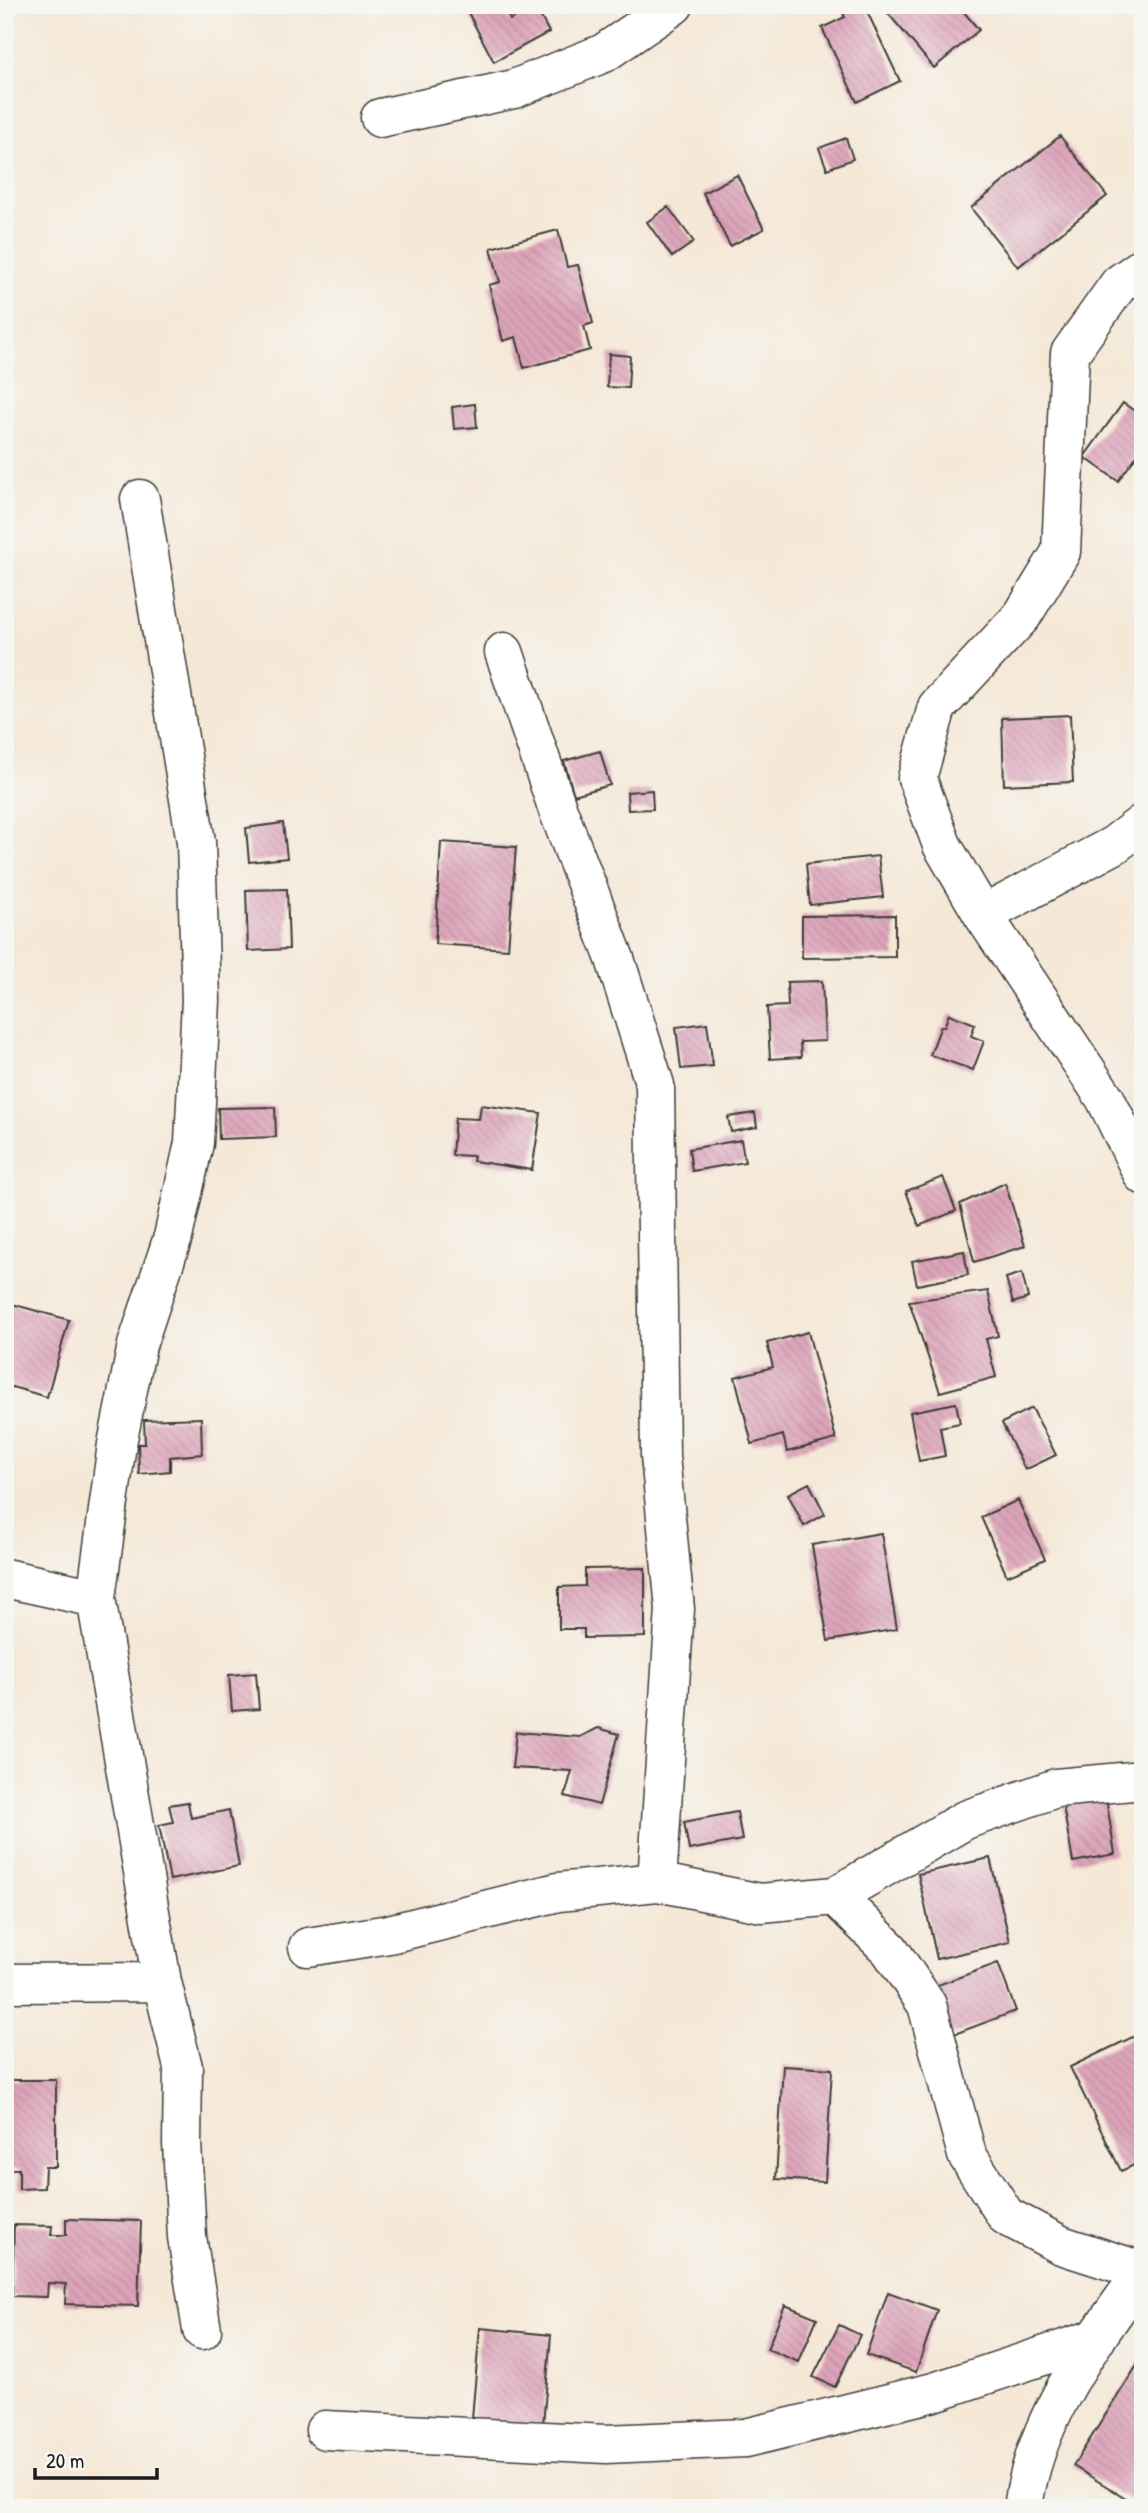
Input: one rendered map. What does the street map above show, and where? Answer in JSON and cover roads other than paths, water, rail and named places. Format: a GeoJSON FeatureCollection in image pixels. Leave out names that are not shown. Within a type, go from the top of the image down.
{"type":"FeatureCollection","features":[{"type":"Feature","properties":{"kind":"street"},"geometry":{"type":"LineString","coordinates":[[380,118],[514,89],[604,53],[674,5]]}},
{"type":"Feature","properties":{"kind":"street"},"geometry":{"type":"LineString","coordinates":[[1143,267],[1119,284],[1070,353],[1061,552],[1022,616],[937,707],[917,778],[942,845],[983,915],[1105,1098],[1143,1175]]}},
{"type":"Feature","properties":{"kind":"street"},"geometry":{"type":"LineString","coordinates":[[140,499],[196,842],[201,1000],[194,1143],[173,1237],[137,1345],[117,1444],[96,1598],[162,1982],[183,2067],[182,2143],[187,2237],[202,2330]]}},
{"type":"Feature","properties":{"kind":"street"},"geometry":{"type":"LineString","coordinates":[[504,652],[558,810],[615,959],[655,1085],[660,1456],[674,1609],[657,1882]]}},
{"type":"Feature","properties":{"kind":"street"},"geometry":{"type":"LineString","coordinates":[[983,915],[1114,845],[1143,823]]}},
{"type":"Feature","properties":{"kind":"street"},"geometry":{"type":"LineString","coordinates":[[5,1578],[96,1598]]}},
{"type":"Feature","properties":{"kind":"street"},"geometry":{"type":"LineString","coordinates":[[308,1947],[388,1934],[558,1892],[657,1882],[761,1903],[835,1896],[965,1820],[1056,1788],[1143,1780]]}},
{"type":"Feature","properties":{"kind":"street"},"geometry":{"type":"LineString","coordinates":[[835,1896],[890,1950],[927,2005],[967,2155],[1006,2217],[1060,2245],[1143,2271],[1097,2338],[1046,2422],[1032,2463],[1023,2508]]}},
{"type":"Feature","properties":{"kind":"street"},"geometry":{"type":"LineString","coordinates":[[5,1983],[162,1982]]}},
{"type":"Feature","properties":{"kind":"street"},"geometry":{"type":"LineString","coordinates":[[325,2430],[606,2444],[746,2438],[934,2392],[1097,2338]]}}]}
